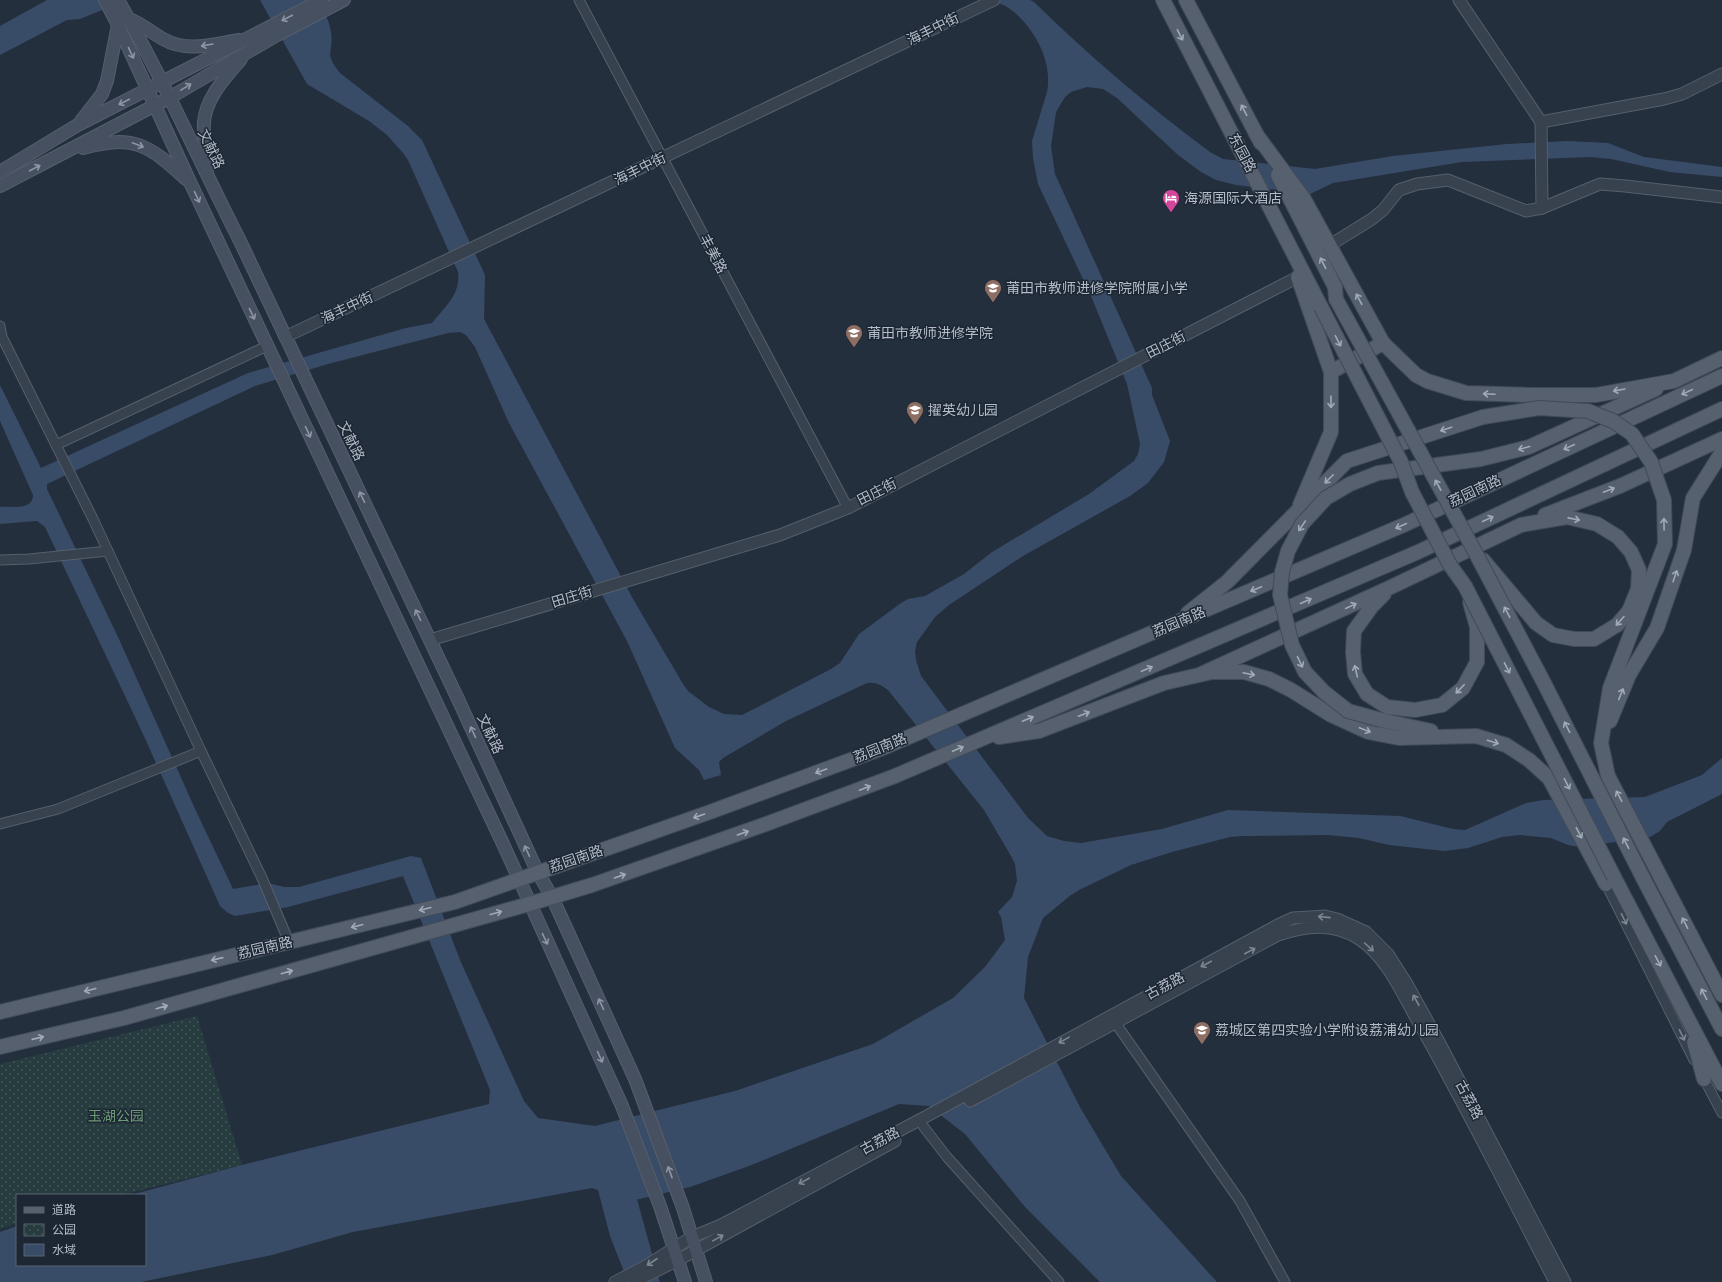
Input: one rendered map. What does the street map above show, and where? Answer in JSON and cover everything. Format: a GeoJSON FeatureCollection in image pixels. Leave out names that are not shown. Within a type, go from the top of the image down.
{"type":"FeatureCollection","features":[{"type":"Feature","properties":{"kind":"main road"},"geometry":{"type":"LineString","coordinates":[[105,0],[122,19],[148,90],[190,182],[440,711],[625,1113],[660,1206],[685,1282]]}},
{"type":"Feature","properties":{"kind":"main road","name":"文献路"},"geometry":{"type":"LineString","coordinates":[[118,0],[122,19],[162,83],[240,241],[430,640],[538,873],[552,897],[635,1079],[683,1208],[706,1282]]}},
{"type":"Feature","properties":{"kind":"main road"},"geometry":{"type":"LineString","coordinates":[[0,172],[76,126],[322,0]]}},
{"type":"Feature","properties":{"kind":"main road","name":"东园路"},"geometry":{"type":"LineString","coordinates":[[1163,0],[1400,462],[1412,492],[1450,565],[1465,586]]}},
{"type":"Feature","properties":{"kind":"main road","name":"东园路"},"geometry":{"type":"LineString","coordinates":[[1186,0],[1336,287],[1336,299],[1474,550]]}},
{"type":"Feature","properties":{"kind":"main road"},"geometry":{"type":"LineString","coordinates":[[0,186],[169,98],[277,34],[339,3]]}},
{"type":"Feature","properties":{"kind":"main road"},"geometry":{"type":"LineString","coordinates":[[122,19],[142,24],[172,43],[186,46],[199,47],[246,39]]}},
{"type":"Feature","properties":{"kind":"main road"},"geometry":{"type":"LineString","coordinates":[[76,126],[102,94],[107,81],[122,19]]}},
{"type":"Feature","properties":{"kind":"main road"},"geometry":{"type":"LineString","coordinates":[[208,178],[204,122],[208,105],[223,80],[246,52]]}},
{"type":"Feature","properties":{"kind":"main road"},"geometry":{"type":"LineString","coordinates":[[1256,134],[1304,199],[1383,343],[1416,375],[1427,381],[1466,392],[1530,395],[1596,394],[1674,380]]}},
{"type":"Feature","properties":{"kind":"main road"},"geometry":{"type":"LineString","coordinates":[[59,155],[113,141],[130,142],[159,154],[190,182]]}},
{"type":"Feature","properties":{"kind":"main road"},"geometry":{"type":"LineString","coordinates":[[1270,206],[1298,277],[1331,372],[1331,432],[1297,511]]}},
{"type":"Feature","properties":{"kind":"main road"},"geometry":{"type":"LineString","coordinates":[[1331,372],[1383,343]]}},
{"type":"Feature","properties":{"kind":"main road"},"geometry":{"type":"LineString","coordinates":[[1454,736],[1348,711],[1324,692],[1305,672],[1292,645],[1280,595],[1282,572],[1288,551],[1302,524],[1326,498],[1350,484],[1378,473],[1481,459],[1530,447],[1722,358]]}},
{"type":"Feature","properties":{"kind":"main road","name":"荔园南路"},"geometry":{"type":"LineString","coordinates":[[0,1012],[455,902],[710,812],[883,748],[1170,626],[1406,524],[1722,376]]}},
{"type":"Feature","properties":{"kind":"main road"},"geometry":{"type":"LineString","coordinates":[[1170,626],[1227,582],[1347,461],[1483,417],[1539,408],[1588,411],[1613,421],[1632,434],[1651,462],[1664,500],[1664,544],[1610,688],[1601,743],[1608,776],[1722,995]]}},
{"type":"Feature","properties":{"kind":"main road","name":"荔园南路"},"geometry":{"type":"LineString","coordinates":[[0,1047],[124,1018],[529,904],[592,885],[766,824],[895,776],[1418,552],[1722,409]]}},
{"type":"Feature","properties":{"kind":"main road"},"geometry":{"type":"LineString","coordinates":[[1201,674],[1391,587],[1520,525],[1620,486],[1722,439]]}},
{"type":"Feature","properties":{"kind":"main road"},"geometry":{"type":"LineString","coordinates":[[1601,743],[1629,675],[1656,628],[1684,550],[1693,498],[1722,452]]}},
{"type":"Feature","properties":{"kind":"main road"},"geometry":{"type":"LineString","coordinates":[[1474,550],[1536,623],[1553,635],[1574,639],[1594,639],[1617,625],[1629,611],[1638,589],[1639,570],[1632,552],[1618,537],[1597,524],[1567,517],[1520,525]]}},
{"type":"Feature","properties":{"kind":"main road"},"geometry":{"type":"LineString","coordinates":[[1474,550],[1722,1029]]}},
{"type":"Feature","properties":{"kind":"main road"},"geometry":{"type":"LineString","coordinates":[[1391,587],[1372,606],[1354,631],[1353,652],[1355,674],[1367,694],[1387,708],[1415,710],[1442,705],[1463,688],[1477,662],[1476,627],[1465,586]]}},
{"type":"Feature","properties":{"kind":"main road"},"geometry":{"type":"LineString","coordinates":[[1465,586],[1610,881]]}},
{"type":"Feature","properties":{"kind":"main road"},"geometry":{"type":"LineString","coordinates":[[979,740],[1039,731],[1164,683],[1212,672],[1244,672],[1269,678],[1331,715],[1368,732],[1399,738],[1476,736],[1506,745],[1529,760],[1549,778],[1687,1016],[1722,1084]]}},
{"type":"Feature","properties":{"kind":"main road"},"geometry":{"type":"LineString","coordinates":[[1687,1016],[1704,1079]]}},
{"type":"Feature","properties":{"kind":"street","name":"丰美路"},"geometry":{"type":"LineString","coordinates":[[579,0],[848,508]]}},
{"type":"Feature","properties":{"kind":"street","name":"海丰中街"},"geometry":{"type":"LineString","coordinates":[[285,337],[994,0]]}},
{"type":"Feature","properties":{"kind":"street"},"geometry":{"type":"LineString","coordinates":[[1459,0],[1541,123],[1542,208]]}},
{"type":"Feature","properties":{"kind":"street"},"geometry":{"type":"LineString","coordinates":[[1541,123],[1664,99],[1682,94],[1722,74]]}},
{"type":"Feature","properties":{"kind":"street"},"geometry":{"type":"LineString","coordinates":[[1330,245],[1372,219],[1383,210],[1399,190],[1417,184],[1448,180],[1526,211],[1542,208],[1600,184],[1722,197]]}},
{"type":"Feature","properties":{"kind":"street","name":"田庄街"},"geometry":{"type":"LineString","coordinates":[[430,640],[780,535],[848,508],[1298,277]]}},
{"type":"Feature","properties":{"kind":"street"},"geometry":{"type":"LineString","coordinates":[[0,326],[2,338],[108,551],[198,752],[262,878],[289,942]]}},
{"type":"Feature","properties":{"kind":"street"},"geometry":{"type":"LineString","coordinates":[[56,445],[267,346]]}},
{"type":"Feature","properties":{"kind":"street"},"geometry":{"type":"LineString","coordinates":[[0,560],[29,559],[108,551]]}},
{"type":"Feature","properties":{"kind":"street"},"geometry":{"type":"LineString","coordinates":[[0,815],[4,823],[58,809],[198,752]]}},
{"type":"Feature","properties":{"kind":"street"},"geometry":{"type":"LineString","coordinates":[[1610,881],[1704,1079],[1722,1113]]}},
{"type":"Feature","properties":{"kind":"street","name":"古荔路"},"geometry":{"type":"LineString","coordinates":[[1113,1019],[1278,925],[1293,918],[1325,916],[1337,919],[1366,932],[1388,954],[1407,984],[1565,1282]]}},
{"type":"Feature","properties":{"kind":"street","name":"古荔路"},"geometry":{"type":"LineString","coordinates":[[634,1282],[678,1260],[1101,1025],[1278,935],[1296,929],[1326,926],[1360,939],[1378,956],[1397,984],[1433,1048],[1556,1282]]}},
{"type":"Feature","properties":{"kind":"street"},"geometry":{"type":"LineString","coordinates":[[1113,1019],[1240,1201],[1285,1282]]}},
{"type":"Feature","properties":{"kind":"street"},"geometry":{"type":"LineString","coordinates":[[926,1122],[947,1157],[1059,1282]]}},
{"type":"Feature","properties":{"kind":"street","name":"古荔路"},"geometry":{"type":"LineString","coordinates":[[614,1282],[644,1267],[692,1237],[721,1225],[926,1122]]}},
{"type":"Feature","properties":{"kind":"green space","name":"玉湖公园"},"geometry":{"type":"Polygon","coordinates":[[[197,1016],[242,1165],[125,1194],[16,1194],[16,1223],[0,1229],[0,1064],[197,1016]]]}},
{"type":"Feature","properties":{"kind":"water"},"geometry":{"type":"Polygon","coordinates":[[[47,0],[127,0],[80,19],[67,20],[0,55],[0,26],[47,0]]]}},
{"type":"Feature","properties":{"kind":"water"},"geometry":{"type":"Polygon","coordinates":[[[260,0],[316,0],[329,23],[332,39],[330,57],[340,73],[408,126],[422,140],[485,275],[484,319],[633,599],[688,691],[709,707],[724,714],[742,715],[831,669],[840,663],[859,634],[901,603],[908,599],[925,596],[964,574],[992,552],[1089,494],[1134,461],[1138,454],[1140,444],[1127,384],[1091,296],[1038,184],[1033,158],[1032,141],[1047,92],[1048,81],[1045,59],[1036,38],[1022,20],[1009,8],[992,0],[1030,0],[1034,2],[1076,42],[1142,99],[1210,152],[1223,159],[1315,169],[1393,156],[1507,144],[1567,141],[1608,143],[1644,157],[1722,167],[1722,177],[1670,172],[1611,159],[1590,157],[1462,162],[1333,183],[1310,194],[1236,185],[1216,180],[1201,172],[1178,155],[1117,98],[1103,89],[1087,87],[1071,92],[1065,97],[1056,112],[1051,146],[1055,174],[1152,388],[1152,395],[1170,441],[1164,462],[1148,483],[1130,496],[1023,556],[949,605],[935,617],[917,642],[915,651],[921,676],[1028,818],[1047,836],[1064,841],[1081,843],[1162,829],[1228,810],[1400,816],[1453,829],[1465,830],[1526,803],[1544,800],[1645,797],[1702,775],[1722,758],[1722,794],[1667,822],[1660,831],[1650,837],[1580,847],[1568,845],[1551,838],[1520,835],[1502,837],[1468,848],[1444,851],[1389,845],[1359,838],[1328,835],[1230,837],[1172,852],[1131,865],[1079,890],[1043,918],[1028,957],[1024,998],[1081,1109],[1121,1176],[1217,1282],[1100,1282],[1025,1207],[965,1134],[929,1106],[899,1104],[749,1166],[690,1187],[631,1201],[629,1224],[652,1282],[628,1282],[610,1236],[598,1190],[592,1188],[353,1232],[272,1255],[141,1282],[0,1282],[0,1232],[16,1226],[16,1266],[146,1266],[146,1194],[135,1194],[242,1165],[489,1104],[490,1090],[403,876],[288,907],[235,916],[228,913],[220,906],[143,734],[45,527],[37,521],[0,524],[0,507],[25,506],[32,500],[33,495],[0,421],[0,385],[41,468],[248,373],[406,328],[432,323],[455,294],[458,272],[408,160],[387,135],[369,121],[307,84],[260,0]],[[460,332],[448,333],[328,364],[255,386],[47,484],[47,489],[118,637],[196,811],[233,889],[268,883],[284,887],[299,887],[411,856],[421,858],[460,960],[524,1101],[538,1118],[595,1126],[735,1091],[873,1044],[953,998],[985,967],[1005,940],[1001,917],[998,912],[1012,897],[1017,881],[1015,864],[984,810],[888,690],[876,683],[867,683],[786,721],[723,758],[719,762],[721,775],[704,780],[699,770],[675,748],[627,641],[509,423],[475,347],[466,335],[460,332]]]}},
{"type":"Feature","properties":{"kind":"waterway"},"geometry":{"type":"LineString","coordinates":[[625,1184],[652,1282]]}},
{"type":"Feature","properties":{"kind":"place","name":"海源国际大酒店"},"geometry":{"type":"Point","coordinates":[1171,213]}},
{"type":"Feature","properties":{"kind":"place","name":"莆田市教师进修学院附属小学"},"geometry":{"type":"Point","coordinates":[993,303]}},
{"type":"Feature","properties":{"kind":"place","name":"莆田市教师进修学院"},"geometry":{"type":"Point","coordinates":[854,348]}},
{"type":"Feature","properties":{"kind":"place","name":"擢英幼儿园"},"geometry":{"type":"Point","coordinates":[915,425]}},
{"type":"Feature","properties":{"kind":"place","name":"荔城区第四实验小学附设荔浦幼儿园"},"geometry":{"type":"Point","coordinates":[1202,1045]}}]}
